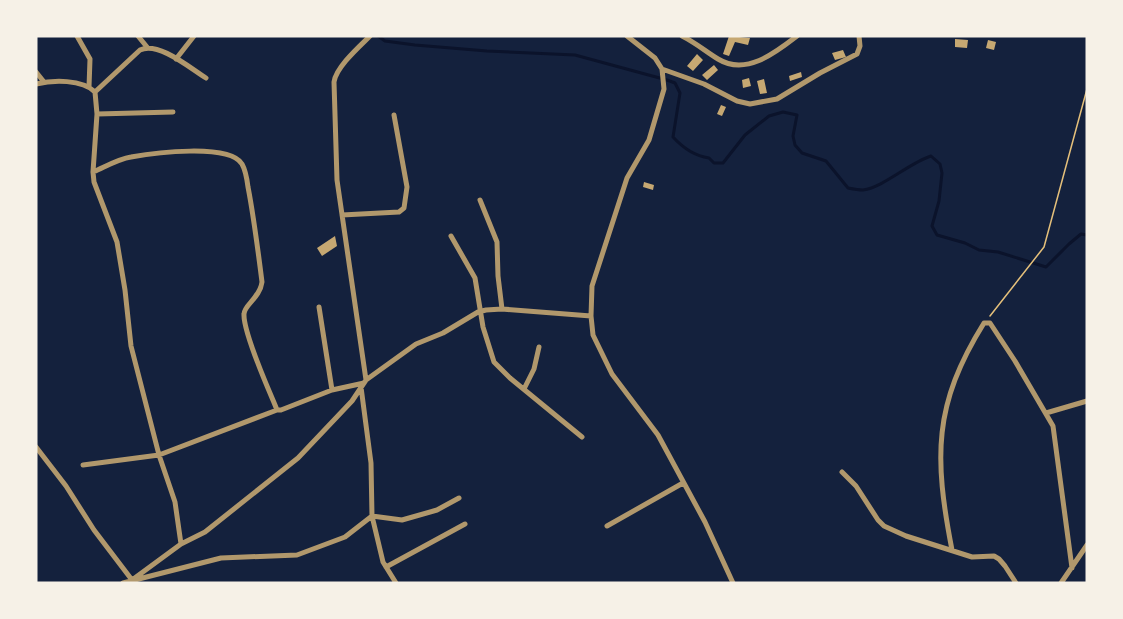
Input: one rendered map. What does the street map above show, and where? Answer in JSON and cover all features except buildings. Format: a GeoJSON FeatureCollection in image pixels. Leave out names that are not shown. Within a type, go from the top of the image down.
{"type":"FeatureCollection","features":[{"type":"Feature","properties":{"kind":"street"},"geometry":{"type":"LineString","coordinates":[[77,36],[90,59],[89,87]]}},
{"type":"Feature","properties":{"kind":"street"},"geometry":{"type":"LineString","coordinates":[[176,59],[194,36]]}},
{"type":"Feature","properties":{"kind":"street"},"geometry":{"type":"LineString","coordinates":[[370,36],[335,76],[337,180],[364,383],[372,516],[386,567],[396,583]]}},
{"type":"Feature","properties":{"kind":"street"},"geometry":{"type":"LineString","coordinates":[[627,36],[655,58],[662,69],[664,89],[649,140],[627,178],[592,286],[593,335],[604,362],[658,435],[705,522],[732,583]]}},
{"type":"Feature","properties":{"kind":"street"},"geometry":{"type":"LineString","coordinates":[[682,36],[701,45],[719,59],[740,65],[769,57],[797,36]]}},
{"type":"Feature","properties":{"kind":"street"},"geometry":{"type":"LineString","coordinates":[[662,69],[704,84],[737,100],[750,104],[769,102],[858,54],[859,36]]}},
{"type":"Feature","properties":{"kind":"street"},"geometry":{"type":"LineString","coordinates":[[140,37],[147,47]]}},
{"type":"Feature","properties":{"kind":"street"},"geometry":{"type":"LineString","coordinates":[[95,92],[140,50],[147,47],[176,59],[206,78]]}},
{"type":"Feature","properties":{"kind":"street"},"geometry":{"type":"LineString","coordinates":[[36,72],[44,82]]}},
{"type":"Feature","properties":{"kind":"street"},"geometry":{"type":"LineString","coordinates":[[36,84],[44,82],[85,84],[95,92],[97,114],[93,172],[98,194],[117,242],[131,346],[159,455],[175,502],[181,544]]}},
{"type":"Feature","properties":{"kind":"street"},"geometry":{"type":"LineString","coordinates":[[97,114],[173,112]]}},
{"type":"Feature","properties":{"kind":"street"},"geometry":{"type":"LineString","coordinates":[[342,215],[399,212],[404,208],[407,187],[394,115]]}},
{"type":"Feature","properties":{"kind":"street"},"geometry":{"type":"LineString","coordinates":[[93,172],[129,157],[171,152],[207,151],[229,155],[241,161],[250,195],[262,282],[261,291],[244,310],[244,315],[247,330],[277,410]]}},
{"type":"Feature","properties":{"kind":"street"},"geometry":{"type":"LineString","coordinates":[[480,200],[498,248],[498,276],[502,309]]}},
{"type":"Feature","properties":{"kind":"street"},"geometry":{"type":"LineString","coordinates":[[451,236],[475,278],[483,327],[494,362],[582,437]]}},
{"type":"Feature","properties":{"kind":"street"},"geometry":{"type":"LineString","coordinates":[[319,307],[332,390]]}},
{"type":"Feature","properties":{"kind":"street"},"geometry":{"type":"LineString","coordinates":[[132,580],[181,544],[206,531],[298,458],[352,401],[364,383],[416,344],[443,333],[481,311],[502,309],[591,316]]}},
{"type":"Feature","properties":{"kind":"street"},"geometry":{"type":"LineString","coordinates":[[952,550],[941,488],[942,424],[950,389],[969,349],[984,323],[990,323],[1047,413],[1054,435],[1072,568]]}},
{"type":"Feature","properties":{"kind":"street"},"geometry":{"type":"LineString","coordinates":[[524,389],[534,369],[539,347]]}},
{"type":"Feature","properties":{"kind":"street"},"geometry":{"type":"LineString","coordinates":[[83,465],[159,455],[332,390],[364,383]]}},
{"type":"Feature","properties":{"kind":"street"},"geometry":{"type":"LineString","coordinates":[[1047,413],[1087,401]]}},
{"type":"Feature","properties":{"kind":"street"},"geometry":{"type":"LineString","coordinates":[[36,447],[132,580]]}},
{"type":"Feature","properties":{"kind":"street"},"geometry":{"type":"LineString","coordinates":[[842,472],[856,486],[878,520],[885,526],[906,536],[972,557],[994,556],[999,559],[1016,583]]}},
{"type":"Feature","properties":{"kind":"street"},"geometry":{"type":"LineString","coordinates":[[607,526],[683,483]]}},
{"type":"Feature","properties":{"kind":"street"},"geometry":{"type":"LineString","coordinates":[[123,583],[221,558],[297,555],[345,537],[372,516],[402,520],[437,510],[459,498]]}},
{"type":"Feature","properties":{"kind":"street"},"geometry":{"type":"LineString","coordinates":[[386,567],[465,524]]}},
{"type":"Feature","properties":{"kind":"street"},"geometry":{"type":"LineString","coordinates":[[1061,583],[1087,545]]}},
{"type":"Feature","properties":{"kind":"path"},"geometry":{"type":"LineString","coordinates":[[984,323],[1044,247],[1087,89]]}},
{"type":"Feature","properties":{"kind":"waterway"},"geometry":{"type":"LineString","coordinates":[[378,36],[385,41],[415,45],[575,55],[675,83],[680,93],[673,137],[690,151],[709,158],[714,163],[723,163],[745,135],[769,116],[783,112],[797,115],[793,136],[795,145],[802,153],[826,161],[848,188],[863,190],[871,188],[931,156],[940,164],[942,173],[939,201],[932,226],[937,235],[965,243],[979,250],[998,252],[1046,267],[1081,234],[1087,235]]}}]}
